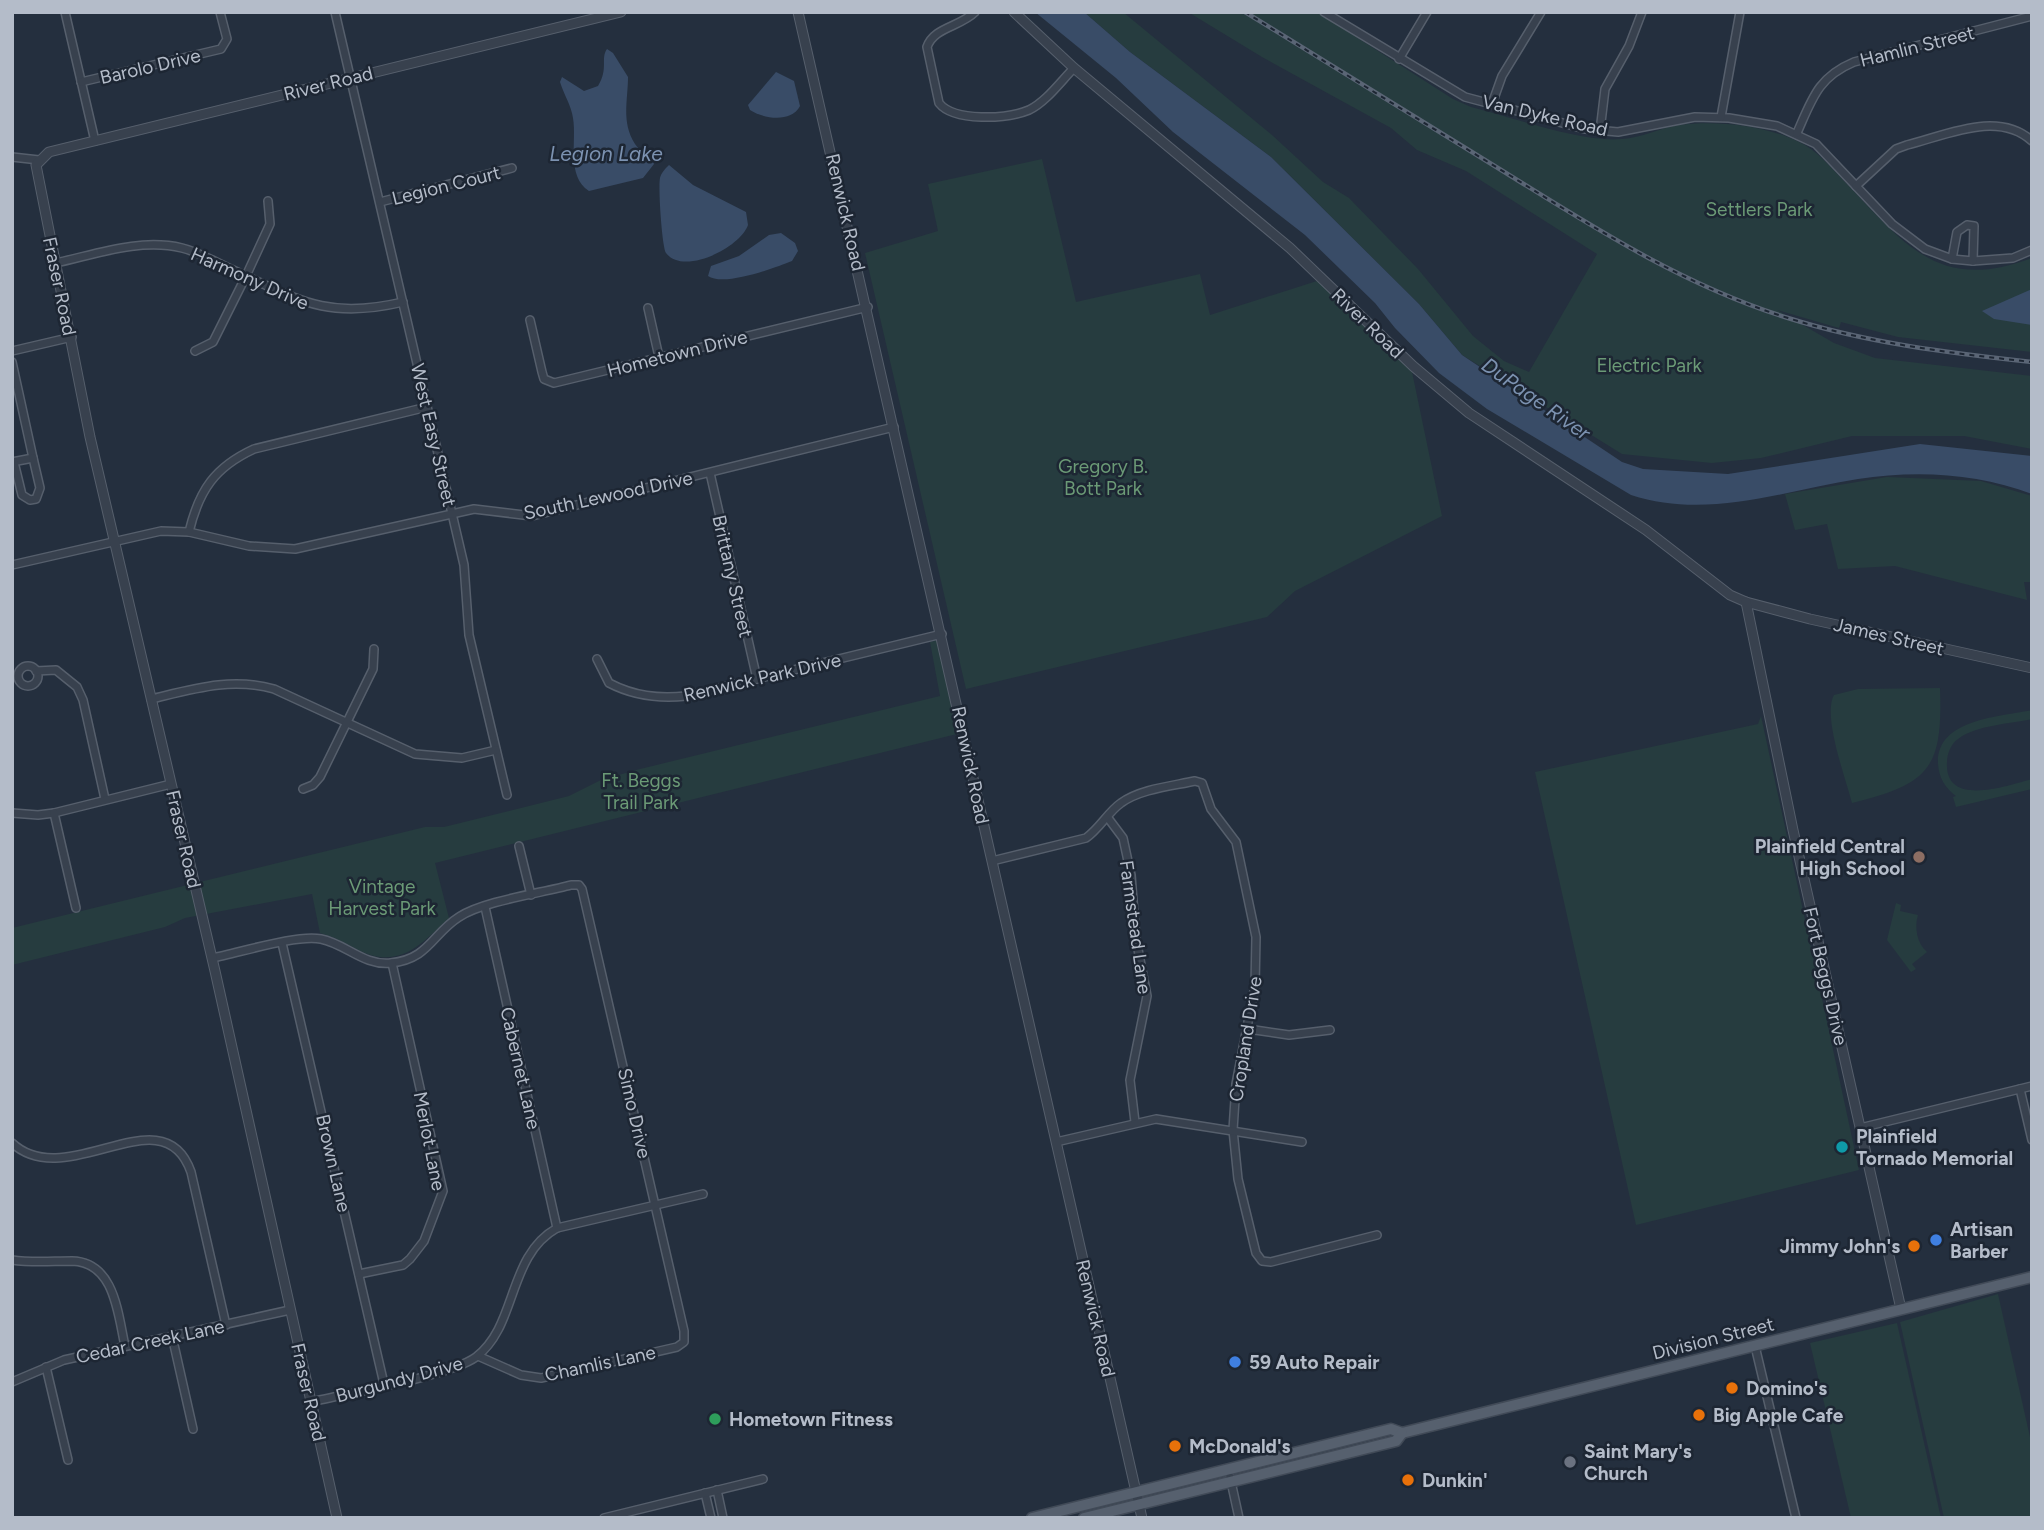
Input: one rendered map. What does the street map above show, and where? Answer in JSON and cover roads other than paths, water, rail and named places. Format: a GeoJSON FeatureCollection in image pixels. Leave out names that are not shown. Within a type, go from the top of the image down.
{"type":"FeatureCollection","features":[{"type":"Feature","properties":{"kind":"main road","name":"Division Street"},"geometry":{"type":"LineString","coordinates":[[1032,1518],[1391,1429],[1402,1433],[2032,1278]]}},
{"type":"Feature","properties":{"kind":"main road","name":"Division Street"},"geometry":{"type":"LineString","coordinates":[[1084,1518],[1396,1441],[1402,1433]]}},
{"type":"Feature","properties":{"kind":"street"},"geometry":{"type":"LineString","coordinates":[[65,12],[95,141]]}},
{"type":"Feature","properties":{"kind":"street","name":"Barolo Drive"},"geometry":{"type":"LineString","coordinates":[[81,82],[221,49],[227,39],[220,12]]}},
{"type":"Feature","properties":{"kind":"street","name":"West Easy Street"},"geometry":{"type":"LineString","coordinates":[[335,12],[464,565],[469,635],[507,795]]}},
{"type":"Feature","properties":{"kind":"street","name":"River Road"},"geometry":{"type":"LineString","coordinates":[[39,160],[49,152],[621,12]]}},
{"type":"Feature","properties":{"kind":"street","name":"Renwick Road"},"geometry":{"type":"LineString","coordinates":[[798,12],[868,307],[1142,1518]]}},
{"type":"Feature","properties":{"kind":"street"},"geometry":{"type":"LineString","coordinates":[[975,12],[957,26],[936,33],[926,47],[939,103],[945,110],[966,117],[1017,113],[1031,109],[1074,68]]}},
{"type":"Feature","properties":{"kind":"street","name":"River Road"},"geometry":{"type":"LineString","coordinates":[[1014,12],[1074,68],[1290,248],[1413,366],[1469,413],[1646,530],[1730,595],[1746,602]]}},
{"type":"Feature","properties":{"kind":"street","name":"Van Dyke Road"},"geometry":{"type":"LineString","coordinates":[[1324,12],[1444,87],[1492,104],[1600,131],[1618,132],[1674,119],[1721,117],[1761,122],[1797,133],[1816,145],[1908,238],[1925,249],[1952,259],[1973,261],[2013,258],[2032,250]]}},
{"type":"Feature","properties":{"kind":"street"},"geometry":{"type":"LineString","coordinates":[[1399,59],[1427,12]]}},
{"type":"Feature","properties":{"kind":"street"},"geometry":{"type":"LineString","coordinates":[[1492,104],[1502,76],[1541,12]]}},
{"type":"Feature","properties":{"kind":"street"},"geometry":{"type":"LineString","coordinates":[[1600,131],[1605,89],[1629,46],[1642,12]]}},
{"type":"Feature","properties":{"kind":"street"},"geometry":{"type":"LineString","coordinates":[[1721,117],[1740,12]]}},
{"type":"Feature","properties":{"kind":"street","name":"Hamlin Street"},"geometry":{"type":"LineString","coordinates":[[1797,133],[1815,93],[1837,69],[1854,62],[2032,16]]}},
{"type":"Feature","properties":{"kind":"street"},"geometry":{"type":"LineString","coordinates":[[1856,186],[1896,149],[1920,142],[1999,125],[2021,131],[2032,141]]}},
{"type":"Feature","properties":{"kind":"street"},"geometry":{"type":"LineString","coordinates":[[12,157],[39,160]]}},
{"type":"Feature","properties":{"kind":"street","name":"Fraser Road"},"geometry":{"type":"LineString","coordinates":[[39,160],[36,171],[114,541],[212,958],[337,1518]]}},
{"type":"Feature","properties":{"kind":"street","name":"Legion Court"},"geometry":{"type":"LineString","coordinates":[[380,202],[512,168]]}},
{"type":"Feature","properties":{"kind":"street"},"geometry":{"type":"LineString","coordinates":[[195,351],[213,342],[246,276],[270,224],[268,201]]}},
{"type":"Feature","properties":{"kind":"street"},"geometry":{"type":"LineString","coordinates":[[1952,259],[1958,232],[1967,225],[1974,226],[1976,233],[1973,261]]}},
{"type":"Feature","properties":{"kind":"street","name":"Harmony Drive"},"geometry":{"type":"LineString","coordinates":[[56,263],[133,246],[161,245],[182,248],[321,308],[370,310],[403,302]]}},
{"type":"Feature","properties":{"kind":"street","name":"Hometown Drive"},"geometry":{"type":"LineString","coordinates":[[530,320],[542,372],[548,382],[868,307]]}},
{"type":"Feature","properties":{"kind":"street"},"geometry":{"type":"LineString","coordinates":[[648,308],[659,358]]}},
{"type":"Feature","properties":{"kind":"street"},"geometry":{"type":"LineString","coordinates":[[12,351],[72,337]]}},
{"type":"Feature","properties":{"kind":"street"},"geometry":{"type":"LineString","coordinates":[[12,362],[40,488],[36,499],[26,499],[22,495],[13,462],[33,457]]}},
{"type":"Feature","properties":{"kind":"street"},"geometry":{"type":"LineString","coordinates":[[189,531],[201,496],[213,478],[231,460],[254,449],[427,407]]}},
{"type":"Feature","properties":{"kind":"street","name":"South Lewood Drive"},"geometry":{"type":"LineString","coordinates":[[12,565],[161,531],[189,531],[249,546],[295,549],[474,509],[531,516],[894,427]]}},
{"type":"Feature","properties":{"kind":"street","name":"Brittany Street"},"geometry":{"type":"LineString","coordinates":[[710,473],[757,679]]}},
{"type":"Feature","properties":{"kind":"street","name":"James Street"},"geometry":{"type":"LineString","coordinates":[[1746,602],[2032,668]]}},
{"type":"Feature","properties":{"kind":"street","name":"Fort Beggs Drive"},"geometry":{"type":"LineString","coordinates":[[1746,602],[1784,792],[1900,1309]]}},
{"type":"Feature","properties":{"kind":"street","name":"Renwick Park Drive"},"geometry":{"type":"LineString","coordinates":[[597,659],[609,683],[644,696],[686,696],[942,634]]}},
{"type":"Feature","properties":{"kind":"street"},"geometry":{"type":"LineString","coordinates":[[303,789],[320,777],[373,669],[374,649]]}},
{"type":"Feature","properties":{"kind":"street"},"geometry":{"type":"LineString","coordinates":[[36,671],[56,670],[77,687],[105,799]]}},
{"type":"Feature","properties":{"kind":"street"},"geometry":{"type":"LineString","coordinates":[[151,699],[219,683],[255,683],[274,689],[415,754],[462,758],[496,750]]}},
{"type":"Feature","properties":{"kind":"street","name":"Cropland Drive"},"geometry":{"type":"LineString","coordinates":[[1108,818],[1114,808],[1134,796],[1195,781],[1202,783],[1211,809],[1236,842],[1252,913],[1257,961],[1248,1029],[1236,1084],[1233,1130],[1238,1179],[1256,1253],[1262,1261],[1377,1235]]}},
{"type":"Feature","properties":{"kind":"street"},"geometry":{"type":"LineString","coordinates":[[12,813],[54,813],[171,784]]}},
{"type":"Feature","properties":{"kind":"street"},"geometry":{"type":"LineString","coordinates":[[54,813],[76,908]]}},
{"type":"Feature","properties":{"kind":"street"},"geometry":{"type":"LineString","coordinates":[[992,861],[1086,838],[1108,818]]}},
{"type":"Feature","properties":{"kind":"street","name":"Farmstead Lane"},"geometry":{"type":"LineString","coordinates":[[1108,818],[1123,838],[1131,875],[1136,939],[1147,996],[1130,1080],[1136,1122]]}},
{"type":"Feature","properties":{"kind":"street"},"geometry":{"type":"LineString","coordinates":[[212,958],[303,938],[320,939],[376,963],[392,963],[425,952],[459,917],[531,895],[519,846]]}},
{"type":"Feature","properties":{"kind":"street","name":"Simo Drive"},"geometry":{"type":"LineString","coordinates":[[531,895],[579,885],[588,906],[656,1205],[684,1342]]}},
{"type":"Feature","properties":{"kind":"street","name":"Cabernet Lane"},"geometry":{"type":"LineString","coordinates":[[485,907],[557,1228]]}},
{"type":"Feature","properties":{"kind":"street","name":"Brown Lane"},"geometry":{"type":"LineString","coordinates":[[282,943],[384,1384]]}},
{"type":"Feature","properties":{"kind":"street","name":"Merlot Lane"},"geometry":{"type":"LineString","coordinates":[[359,1275],[403,1265],[410,1259],[424,1241],[443,1191],[392,963]]}},
{"type":"Feature","properties":{"kind":"street"},"geometry":{"type":"LineString","coordinates":[[1248,1029],[1290,1035],[1330,1030]]}},
{"type":"Feature","properties":{"kind":"street"},"geometry":{"type":"LineString","coordinates":[[1860,1128],[2032,1086]]}},
{"type":"Feature","properties":{"kind":"street"},"geometry":{"type":"LineString","coordinates":[[2020,1089],[2032,1140]]}},
{"type":"Feature","properties":{"kind":"street"},"geometry":{"type":"LineString","coordinates":[[1056,1142],[1156,1119],[1303,1142]]}},
{"type":"Feature","properties":{"kind":"street"},"geometry":{"type":"LineString","coordinates":[[12,1143],[27,1154],[49,1160],[143,1140],[172,1143],[185,1158],[191,1172],[226,1325]]}},
{"type":"Feature","properties":{"kind":"street","name":"Burgundy Drive"},"geometry":{"type":"LineString","coordinates":[[311,1402],[455,1367],[478,1356],[491,1339],[530,1251],[543,1236],[557,1228],[703,1195]]}},
{"type":"Feature","properties":{"kind":"street"},"geometry":{"type":"LineString","coordinates":[[12,1259],[79,1262],[94,1268],[110,1285],[125,1346]]}},
{"type":"Feature","properties":{"kind":"street","name":"Cedar Creek Lane"},"geometry":{"type":"LineString","coordinates":[[12,1382],[46,1367],[125,1346],[290,1310]]}},
{"type":"Feature","properties":{"kind":"street"},"geometry":{"type":"LineString","coordinates":[[172,1336],[193,1429]]}},
{"type":"Feature","properties":{"kind":"street","name":"Chamlis Lane"},"geometry":{"type":"LineString","coordinates":[[478,1356],[521,1375],[541,1378],[677,1347],[684,1342]]}},
{"type":"Feature","properties":{"kind":"street"},"geometry":{"type":"LineString","coordinates":[[1755,1346],[1796,1518]]}},
{"type":"Feature","properties":{"kind":"street"},"geometry":{"type":"LineString","coordinates":[[46,1367],[68,1460]]}},
{"type":"Feature","properties":{"kind":"street"},"geometry":{"type":"LineString","coordinates":[[1228,1469],[1239,1518]]}},
{"type":"Feature","properties":{"kind":"street"},"geometry":{"type":"LineString","coordinates":[[604,1518],[763,1479]]}},
{"type":"Feature","properties":{"kind":"street"},"geometry":{"type":"LineString","coordinates":[[717,1490],[723,1518]]}},
{"type":"Feature","properties":{"kind":"street"},"geometry":{"type":"LineString","coordinates":[[705,1493],[711,1518]]}},
{"type":"Feature","properties":{"kind":"water"},"geometry":{"type":"Polygon","coordinates":[[[1035,12],[1084,12],[1130,52],[1271,157],[1419,304],[1462,355],[1622,462],[1643,469],[1728,474],[1920,444],[2032,456],[2032,494],[1990,482],[1924,474],[1858,479],[1716,504],[1659,502],[1631,495],[1487,409],[1439,373],[1395,328],[1375,303],[1305,235],[1173,132],[1116,78],[1035,12]]]}},
{"type":"Feature","properties":{"kind":"water","name":"Legion Lake"},"geometry":{"type":"Polygon","coordinates":[[[607,49],[613,53],[628,77],[626,111],[631,136],[637,147],[654,164],[643,178],[589,191],[577,176],[573,118],[560,82],[562,77],[584,91],[598,86],[607,49]]]}},
{"type":"Feature","properties":{"kind":"water"},"geometry":{"type":"Polygon","coordinates":[[[776,72],[794,81],[800,106],[784,117],[762,116],[750,110],[748,105],[776,72]]]}},
{"type":"Feature","properties":{"kind":"water"},"geometry":{"type":"Polygon","coordinates":[[[669,165],[693,185],[746,212],[748,225],[743,234],[723,250],[697,260],[685,262],[666,253],[660,178],[669,165]]]}},
{"type":"Feature","properties":{"kind":"water"},"geometry":{"type":"Polygon","coordinates":[[[781,233],[795,243],[798,251],[792,261],[737,278],[715,279],[708,276],[711,266],[739,256],[769,235],[781,233]]]}},
{"type":"Feature","properties":{"kind":"water"},"geometry":{"type":"Polygon","coordinates":[[[2032,289],[2032,325],[1994,319],[1982,311],[2032,289]]]}},
{"type":"Feature","properties":{"kind":"railway"},"geometry":{"type":"LineString","coordinates":[[1245,12],[1608,235],[1713,290],[1788,318],[1878,341],[2032,362]]}},
{"type":"Feature","properties":{"kind":"place","name":"Plainfield Central High School"},"geometry":{"type":"Point","coordinates":[1919,857]}},
{"type":"Feature","properties":{"kind":"place","name":"Plainfield Tornado Memorial"},"geometry":{"type":"Point","coordinates":[1842,1147]}},
{"type":"Feature","properties":{"kind":"place","name":"Artisan Barber"},"geometry":{"type":"Point","coordinates":[1936,1240]}},
{"type":"Feature","properties":{"kind":"place","name":"Jimmy John's"},"geometry":{"type":"Point","coordinates":[1914,1246]}},
{"type":"Feature","properties":{"kind":"place","name":"59 Auto Repair"},"geometry":{"type":"Point","coordinates":[1235,1362]}},
{"type":"Feature","properties":{"kind":"place","name":"Domino's"},"geometry":{"type":"Point","coordinates":[1732,1388]}},
{"type":"Feature","properties":{"kind":"place","name":"Big Apple Cafe"},"geometry":{"type":"Point","coordinates":[1699,1415]}},
{"type":"Feature","properties":{"kind":"place","name":"Hometown Fitness"},"geometry":{"type":"Point","coordinates":[715,1419]}},
{"type":"Feature","properties":{"kind":"place","name":"McDonald's"},"geometry":{"type":"Point","coordinates":[1175,1446]}},
{"type":"Feature","properties":{"kind":"place","name":"Saint Mary's Church"},"geometry":{"type":"Point","coordinates":[1570,1462]}},
{"type":"Feature","properties":{"kind":"place","name":"Dunkin'"},"geometry":{"type":"Point","coordinates":[1408,1480]}},
{"type":"Feature","properties":{"kind":"park label","name":"Settlers Park"},"geometry":{"type":"Point","coordinates":[1759,209]}},
{"type":"Feature","properties":{"kind":"park label","name":"Electric Park"},"geometry":{"type":"Point","coordinates":[1649,365]}},
{"type":"Feature","properties":{"kind":"park label","name":"Gregory B. Bott Park"},"geometry":{"type":"Point","coordinates":[1103,477]}},
{"type":"Feature","properties":{"kind":"park label","name":"Ft. Beggs Trail Park"},"geometry":{"type":"Point","coordinates":[641,791]}},
{"type":"Feature","properties":{"kind":"park label","name":"Vintage Harvest Park"},"geometry":{"type":"Point","coordinates":[382,897]}},
{"type":"Feature","properties":{"kind":"water label","name":"DuPage River"},"geometry":{"type":"Point","coordinates":[1536,399]}}]}
